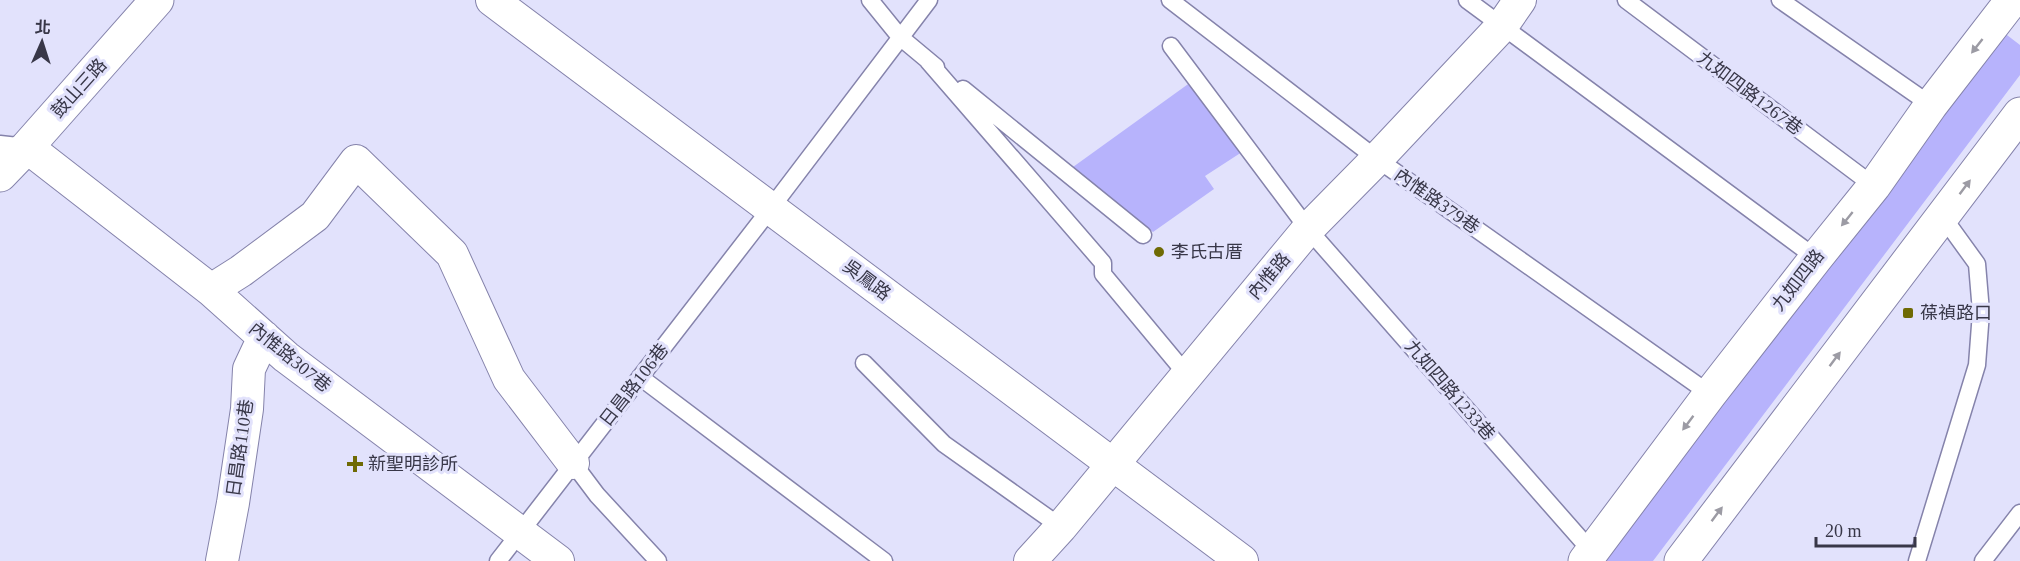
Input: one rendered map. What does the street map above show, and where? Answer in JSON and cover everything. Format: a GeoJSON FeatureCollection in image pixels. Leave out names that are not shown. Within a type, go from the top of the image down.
{"type":"FeatureCollection","features":[{"type":"Feature","properties":{"kind":"street","name":"鼓山三路"},"geometry":{"type":"LineString","coordinates":[[0,175],[14,145],[157,0]]}},
{"type":"Feature","properties":{"kind":"street","name":"吳鳳路"},"geometry":{"type":"LineString","coordinates":[[492,0],[1242,561]]}},
{"type":"Feature","properties":{"kind":"street","name":"內惟路"},"geometry":{"type":"LineString","coordinates":[[1030,561],[1061,527],[1308,229],[1502,26],[1520,0]]}},
{"type":"Feature","properties":{"kind":"street","name":"九如四路"},"geometry":{"type":"LineString","coordinates":[[1588,556],[1710,394],[1874,186],[1931,105],[2012,0]]}},
{"type":"Feature","properties":{"kind":"street"},"geometry":{"type":"LineString","coordinates":[[1681,561],[2020,114]]}},
{"type":"Feature","properties":{"kind":"street","name":"內惟路307巷"},"geometry":{"type":"LineString","coordinates":[[14,145],[210,290],[286,357],[558,561]]}},
{"type":"Feature","properties":{"kind":"street"},"geometry":{"type":"LineString","coordinates":[[210,290],[242,271],[315,216],[356,161],[452,254],[509,379],[573,464]]}},
{"type":"Feature","properties":{"kind":"street","name":"日昌路110巷"},"geometry":{"type":"LineString","coordinates":[[222,561],[247,409],[249,369],[264,338]]}},
{"type":"Feature","properties":{"kind":"lane"},"geometry":{"type":"LineString","coordinates":[[870,0],[900,38],[1143,235]]}},
{"type":"Feature","properties":{"kind":"lane","name":"日昌路106巷"},"geometry":{"type":"LineString","coordinates":[[498,561],[771,208],[928,0]]}},
{"type":"Feature","properties":{"kind":"lane","name":"內惟路379巷"},"geometry":{"type":"LineString","coordinates":[[1170,0],[1377,159],[1710,394]]}},
{"type":"Feature","properties":{"kind":"lane"},"geometry":{"type":"LineString","coordinates":[[1467,0],[1816,258]]}},
{"type":"Feature","properties":{"kind":"lane","name":"九如四路1267巷"},"geometry":{"type":"LineString","coordinates":[[1626,0],[1874,186]]}},
{"type":"Feature","properties":{"kind":"lane"},"geometry":{"type":"LineString","coordinates":[[1780,0],[1931,105]]}},
{"type":"Feature","properties":{"kind":"lane"},"geometry":{"type":"LineString","coordinates":[[1171,46],[1308,229]]}},
{"type":"Feature","properties":{"kind":"lane"},"geometry":{"type":"LineString","coordinates":[[928,61],[1103,263],[1103,274],[1187,375]]}},
{"type":"Feature","properties":{"kind":"lane"},"geometry":{"type":"LineString","coordinates":[[1034,183],[1054,164]]}},
{"type":"Feature","properties":{"kind":"lane"},"geometry":{"type":"LineString","coordinates":[[1917,561],[1977,366],[1981,322],[1977,264],[1943,217]]}},
{"type":"Feature","properties":{"kind":"lane","name":"九如四路1233巷"},"geometry":{"type":"LineString","coordinates":[[1308,229],[1588,556]]}},
{"type":"Feature","properties":{"kind":"lane"},"geometry":{"type":"LineString","coordinates":[[864,363],[944,444],[1061,527]]}},
{"type":"Feature","properties":{"kind":"lane"},"geometry":{"type":"LineString","coordinates":[[640,377],[884,561]]}},
{"type":"Feature","properties":{"kind":"lane"},"geometry":{"type":"LineString","coordinates":[[573,464],[597,495],[658,561]]}},
{"type":"Feature","properties":{"kind":"lane"},"geometry":{"type":"LineString","coordinates":[[1983,561],[2020,513]]}},
{"type":"Feature","properties":{"kind":"shaded area"},"geometry":{"type":"Polygon","coordinates":[[[2003,32],[2020,45],[2020,75],[1653,561],[1604,561],[2003,32]]]}},
{"type":"Feature","properties":{"kind":"shaded area"},"geometry":{"type":"Polygon","coordinates":[[[1191,82],[1242,152],[1205,176],[1214,189],[1153,232],[1073,167],[1191,82]]]}},
{"type":"Feature","properties":{"kind":"place","name":"李氏古厝"},"geometry":{"type":"Point","coordinates":[1159,252]}},
{"type":"Feature","properties":{"kind":"place","name":"葆禎路口"},"geometry":{"type":"Point","coordinates":[1908,313]}},
{"type":"Feature","properties":{"kind":"place","name":"新聖明診所"},"geometry":{"type":"Point","coordinates":[355,464]}}]}
